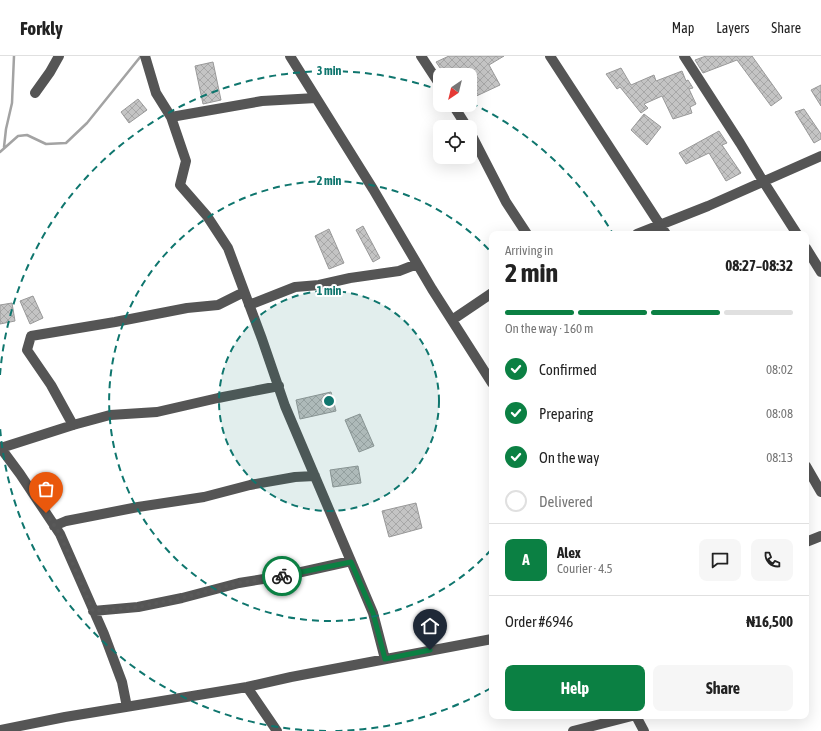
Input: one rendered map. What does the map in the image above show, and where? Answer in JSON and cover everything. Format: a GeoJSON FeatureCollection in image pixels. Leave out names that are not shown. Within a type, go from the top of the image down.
{"type":"FeatureCollection","features":[{"type":"Feature","properties":{"kind":"street"},"geometry":{"type":"LineString","coordinates":[[36,93],[59,56]]}},
{"type":"Feature","properties":{"kind":"street"},"geometry":{"type":"LineString","coordinates":[[145,56],[156,93],[171,117],[186,161],[180,185],[207,216],[228,248],[285,406],[373,613],[385,659]]}},
{"type":"Feature","properties":{"kind":"street"},"geometry":{"type":"LineString","coordinates":[[290,56],[373,189],[417,264],[489,378]]}},
{"type":"Feature","properties":{"kind":"street"},"geometry":{"type":"LineString","coordinates":[[421,56],[433,74]]}},
{"type":"Feature","properties":{"kind":"street"},"geometry":{"type":"LineString","coordinates":[[550,56],[663,230],[708,206],[821,156]]}},
{"type":"Feature","properties":{"kind":"street"},"geometry":{"type":"LineString","coordinates":[[684,56],[740,143],[762,181],[796,231]]}},
{"type":"Feature","properties":{"kind":"street"},"geometry":{"type":"LineString","coordinates":[[171,117],[262,101],[316,98]]}},
{"type":"Feature","properties":{"kind":"street"},"geometry":{"type":"LineString","coordinates":[[477,146],[506,202],[525,231]]}},
{"type":"Feature","properties":{"kind":"street"},"geometry":{"type":"LineString","coordinates":[[809,253],[821,272]]}},
{"type":"Feature","properties":{"kind":"street"},"geometry":{"type":"LineString","coordinates":[[249,305],[295,287],[319,285],[350,278],[400,271],[417,264]]}},
{"type":"Feature","properties":{"kind":"street"},"geometry":{"type":"LineString","coordinates":[[73,425],[51,386],[27,350],[31,336],[187,308],[218,305],[244,292]]}},
{"type":"Feature","properties":{"kind":"street"},"geometry":{"type":"LineString","coordinates":[[452,320],[489,295]]}},
{"type":"Feature","properties":{"kind":"street"},"geometry":{"type":"LineString","coordinates":[[127,707],[122,682],[60,534],[0,447],[110,415],[157,412],[279,386]]}},
{"type":"Feature","properties":{"kind":"street"},"geometry":{"type":"LineString","coordinates":[[809,471],[821,492]]}},
{"type":"Feature","properties":{"kind":"street"},"geometry":{"type":"LineString","coordinates":[[54,526],[66,521],[138,507],[204,497],[250,485],[295,477],[315,476]]}},
{"type":"Feature","properties":{"kind":"street"},"geometry":{"type":"LineString","coordinates":[[809,541],[821,536]]}},
{"type":"Feature","properties":{"kind":"street"},"geometry":{"type":"LineString","coordinates":[[93,611],[138,607],[182,598],[239,583],[351,562]]}},
{"type":"Feature","properties":{"kind":"street"},"geometry":{"type":"LineString","coordinates":[[0,730],[44,726],[127,707],[247,687],[291,677],[489,640]]}},
{"type":"Feature","properties":{"kind":"street"},"geometry":{"type":"LineString","coordinates":[[247,687],[277,731]]}},
{"type":"Feature","properties":{"kind":"street"},"geometry":{"type":"LineString","coordinates":[[573,731],[620,719]]}},
{"type":"Feature","properties":{"kind":"street"},"geometry":{"type":"LineString","coordinates":[[638,719],[644,731]]}},
{"type":"Feature","properties":{"kind":"building"},"geometry":{"type":"Polygon","coordinates":[[[449,56],[504,56],[489,65],[500,85],[477,96],[477,68],[440,68],[436,62],[449,56]]]}},
{"type":"Feature","properties":{"kind":"building"},"geometry":{"type":"Polygon","coordinates":[[[706,56],[752,56],[782,98],[771,106],[737,60],[703,73],[695,60],[706,56]]]}},
{"type":"Feature","properties":{"kind":"building"},"geometry":{"type":"Polygon","coordinates":[[[213,62],[221,100],[203,104],[195,66],[213,62]]]}},
{"type":"Feature","properties":{"kind":"building"},"geometry":{"type":"Polygon","coordinates":[[[621,68],[631,85],[654,75],[656,81],[682,71],[686,81],[688,80],[693,88],[689,89],[696,104],[690,107],[692,113],[673,119],[662,96],[644,104],[648,108],[641,113],[620,87],[617,89],[606,74],[621,68]]]}},
{"type":"Feature","properties":{"kind":"building"},"geometry":{"type":"Polygon","coordinates":[[[821,85],[821,106],[811,90],[821,85]]]}},
{"type":"Feature","properties":{"kind":"building"},"geometry":{"type":"Polygon","coordinates":[[[138,99],[147,110],[129,123],[121,112],[138,99]]]}},
{"type":"Feature","properties":{"kind":"building"},"geometry":{"type":"Polygon","coordinates":[[[804,109],[821,134],[821,139],[814,143],[795,112],[804,109]]]}},
{"type":"Feature","properties":{"kind":"building"},"geometry":{"type":"Polygon","coordinates":[[[644,114],[661,127],[647,145],[631,130],[644,114]]]}},
{"type":"Feature","properties":{"kind":"building"},"geometry":{"type":"Polygon","coordinates":[[[719,131],[727,143],[722,145],[741,173],[726,181],[709,153],[686,164],[679,153],[719,131]]]}},
{"type":"Feature","properties":{"kind":"building"},"geometry":{"type":"Polygon","coordinates":[[[363,226],[380,258],[373,262],[356,230],[363,226]]]}},
{"type":"Feature","properties":{"kind":"building"},"geometry":{"type":"Polygon","coordinates":[[[329,229],[344,263],[329,269],[315,236],[329,229]]]}},
{"type":"Feature","properties":{"kind":"building"},"geometry":{"type":"Polygon","coordinates":[[[33,296],[43,318],[30,324],[20,301],[33,296]]]}},
{"type":"Feature","properties":{"kind":"building"},"geometry":{"type":"Polygon","coordinates":[[[12,303],[15,321],[0,324],[0,305],[12,303]]]}},
{"type":"Feature","properties":{"kind":"building"},"geometry":{"type":"Polygon","coordinates":[[[331,392],[336,411],[300,419],[296,400],[331,392]]]}},
{"type":"Feature","properties":{"kind":"building"},"geometry":{"type":"Polygon","coordinates":[[[360,414],[374,446],[359,452],[345,420],[360,414]]]}},
{"type":"Feature","properties":{"kind":"building"},"geometry":{"type":"Polygon","coordinates":[[[358,466],[361,483],[333,487],[330,470],[358,466]]]}},
{"type":"Feature","properties":{"kind":"building"},"geometry":{"type":"Polygon","coordinates":[[[416,503],[422,528],[389,537],[382,511],[416,503]]]}},
{"type":"Feature","properties":{"kind":"waterway"},"geometry":{"type":"LineString","coordinates":[[4,147],[6,129],[12,103],[14,56]]}},
{"type":"Feature","properties":{"kind":"waterway"},"geometry":{"type":"LineString","coordinates":[[0,152],[18,136],[27,135],[46,144],[66,143],[87,123],[141,56]]}},
{"type":"Feature","properties":{"kind":"way so far"},"geometry":{"type":"LineString","coordinates":[[46,513],[60,534],[93,611],[138,607],[182,598],[239,583],[282,576]]}},
{"type":"Feature","properties":{"kind":"route"},"geometry":{"type":"LineString","coordinates":[[282,576],[351,562],[373,613],[385,659],[430,650]]}}]}
